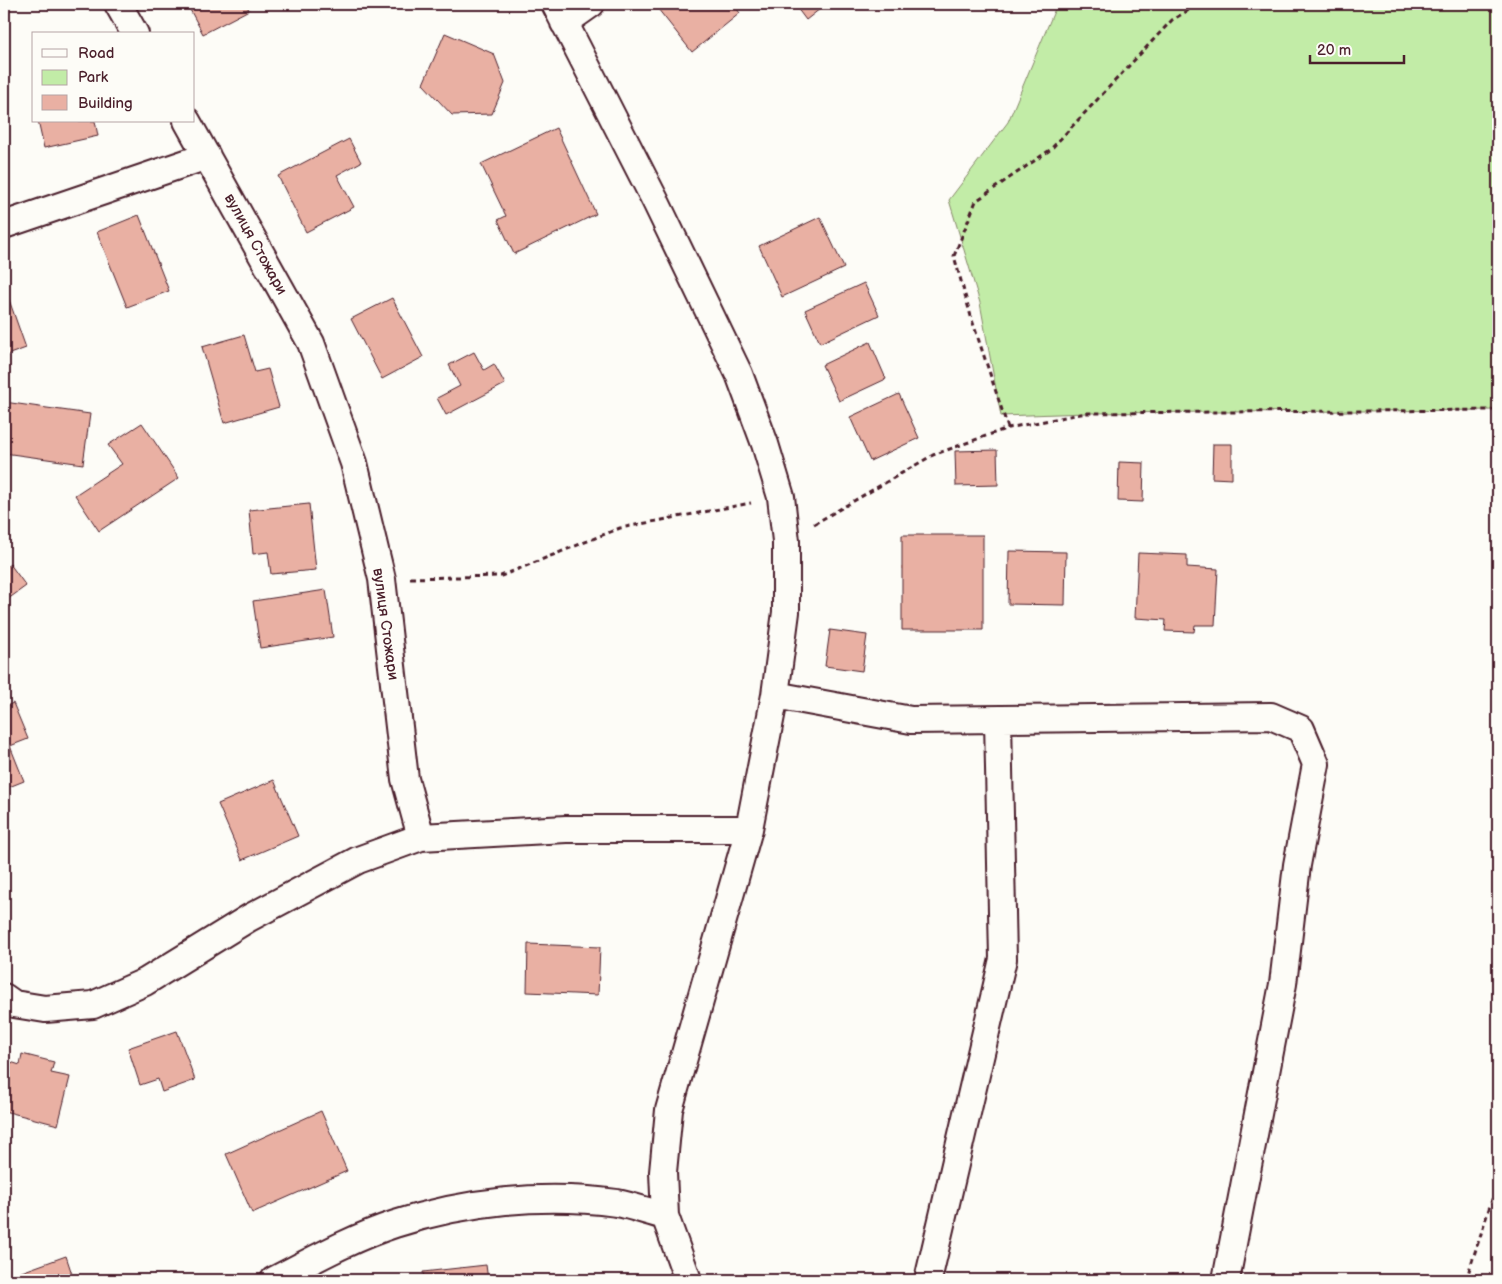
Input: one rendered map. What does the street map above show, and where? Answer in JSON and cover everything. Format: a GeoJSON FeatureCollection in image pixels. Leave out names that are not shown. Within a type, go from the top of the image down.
{"type":"FeatureCollection","features":[{"type":"Feature","properties":{"kind":"street"},"geometry":{"type":"LineString","coordinates":[[118,4],[134,32]]}},
{"type":"Feature","properties":{"kind":"street"},"geometry":{"type":"LineString","coordinates":[[591,4],[560,13],[655,200],[739,374],[766,444],[781,497],[786,541],[786,612],[775,695],[749,829],[669,1110],[662,1172],[665,1216],[688,1280]]}},
{"type":"Feature","properties":{"kind":"street","name":"вулиця Стожари"},"geometry":{"type":"LineString","coordinates":[[188,122],[311,343],[354,462],[382,579],[405,779],[420,837]]}},
{"type":"Feature","properties":{"kind":"street"},"geometry":{"type":"LineString","coordinates":[[4,225],[207,156]]}},
{"type":"Feature","properties":{"kind":"street"},"geometry":{"type":"LineString","coordinates":[[775,695],[911,720],[1271,716],[1301,729],[1316,764],[1297,865],[1284,984],[1226,1280]]}},
{"type":"Feature","properties":{"kind":"street"},"geometry":{"type":"LineString","coordinates":[[928,1280],[1003,960],[998,720]]}},
{"type":"Feature","properties":{"kind":"street"},"geometry":{"type":"LineString","coordinates":[[4,996],[14,1004],[45,1009],[93,1005],[145,982],[249,918],[358,860],[420,837],[566,829],[749,829]]}},
{"type":"Feature","properties":{"kind":"street"},"geometry":{"type":"LineString","coordinates":[[274,1280],[337,1247],[394,1224],[446,1210],[498,1201],[552,1199],[618,1203],[665,1216]]}},
{"type":"Feature","properties":{"kind":"path"},"geometry":{"type":"LineString","coordinates":[[1008,428],[972,320],[954,256],[976,201],[1050,150],[1172,20],[1199,4]]}},
{"type":"Feature","properties":{"kind":"path"},"geometry":{"type":"LineString","coordinates":[[786,541],[933,455],[1008,428],[1086,414],[1498,410]]}},
{"type":"Feature","properties":{"kind":"path"},"geometry":{"type":"LineString","coordinates":[[382,579],[501,576],[620,528],[781,497]]}},
{"type":"Feature","properties":{"kind":"path"},"geometry":{"type":"LineString","coordinates":[[1466,1280],[1498,1181]]}},
{"type":"Feature","properties":{"kind":"green space"},"geometry":{"type":"Polygon","coordinates":[[[1057,4],[1498,4],[1498,410],[1086,413],[1001,416],[980,303],[949,200],[1008,122],[1057,4]]]}},
{"type":"Feature","properties":{"kind":"building"},"geometry":{"type":"Polygon","coordinates":[[[187,4],[246,4],[249,10],[203,34],[187,4]]]}},
{"type":"Feature","properties":{"kind":"building"},"geometry":{"type":"Polygon","coordinates":[[[665,4],[733,4],[740,13],[692,52],[658,9],[665,4]]]}},
{"type":"Feature","properties":{"kind":"building"},"geometry":{"type":"Polygon","coordinates":[[[794,4],[824,4],[825,5],[806,20],[794,4]]]}},
{"type":"Feature","properties":{"kind":"building"},"geometry":{"type":"Polygon","coordinates":[[[445,33],[494,54],[505,83],[492,114],[452,115],[423,84],[445,33]]]}},
{"type":"Feature","properties":{"kind":"building"},"geometry":{"type":"Polygon","coordinates":[[[38,122],[95,122],[98,136],[44,148],[38,122]]]}},
{"type":"Feature","properties":{"kind":"building"},"geometry":{"type":"Polygon","coordinates":[[[556,128],[596,214],[514,254],[498,220],[506,216],[481,164],[556,128]]]}},
{"type":"Feature","properties":{"kind":"building"},"geometry":{"type":"Polygon","coordinates":[[[349,139],[361,162],[337,175],[354,207],[306,232],[278,176],[349,139]]]}},
{"type":"Feature","properties":{"kind":"building"},"geometry":{"type":"Polygon","coordinates":[[[139,215],[169,291],[127,307],[97,232],[139,215]]]}},
{"type":"Feature","properties":{"kind":"building"},"geometry":{"type":"Polygon","coordinates":[[[820,217],[844,268],[782,297],[759,246],[820,217]]]}},
{"type":"Feature","properties":{"kind":"building"},"geometry":{"type":"Polygon","coordinates":[[[864,283],[879,315],[820,343],[805,310],[864,283]]]}},
{"type":"Feature","properties":{"kind":"building"},"geometry":{"type":"Polygon","coordinates":[[[8,297],[26,348],[4,356],[4,299],[8,297]]]}},
{"type":"Feature","properties":{"kind":"building"},"geometry":{"type":"Polygon","coordinates":[[[392,298],[423,357],[382,379],[351,319],[392,298]]]}},
{"type":"Feature","properties":{"kind":"building"},"geometry":{"type":"Polygon","coordinates":[[[244,335],[255,372],[268,369],[279,407],[224,423],[202,347],[244,335]]]}},
{"type":"Feature","properties":{"kind":"building"},"geometry":{"type":"Polygon","coordinates":[[[870,342],[886,379],[839,401],[822,365],[870,342]]]}},
{"type":"Feature","properties":{"kind":"building"},"geometry":{"type":"Polygon","coordinates":[[[474,352],[484,370],[494,364],[505,384],[446,415],[437,398],[460,386],[449,365],[474,352]]]}},
{"type":"Feature","properties":{"kind":"building"},"geometry":{"type":"Polygon","coordinates":[[[899,394],[919,438],[870,461],[850,417],[899,394]]]}},
{"type":"Feature","properties":{"kind":"building"},"geometry":{"type":"Polygon","coordinates":[[[4,402],[90,414],[83,464],[4,453],[4,402]]]}},
{"type":"Feature","properties":{"kind":"building"},"geometry":{"type":"Polygon","coordinates":[[[142,423],[179,478],[99,531],[75,495],[122,464],[108,445],[142,423]]]}},
{"type":"Feature","properties":{"kind":"building"},"geometry":{"type":"Polygon","coordinates":[[[1213,444],[1232,444],[1232,479],[1212,478],[1213,444]]]}},
{"type":"Feature","properties":{"kind":"building"},"geometry":{"type":"Polygon","coordinates":[[[997,450],[998,485],[956,486],[955,451],[997,450]]]}},
{"type":"Feature","properties":{"kind":"building"},"geometry":{"type":"Polygon","coordinates":[[[1119,462],[1144,463],[1143,502],[1118,501],[1119,462]]]}},
{"type":"Feature","properties":{"kind":"building"},"geometry":{"type":"Polygon","coordinates":[[[309,504],[316,570],[271,574],[268,552],[253,554],[249,510],[309,504]]]}},
{"type":"Feature","properties":{"kind":"building"},"geometry":{"type":"Polygon","coordinates":[[[902,535],[983,535],[983,630],[902,630],[902,535]]]}},
{"type":"Feature","properties":{"kind":"building"},"geometry":{"type":"Polygon","coordinates":[[[1009,551],[1066,552],[1065,605],[1008,604],[1009,551]]]}},
{"type":"Feature","properties":{"kind":"building"},"geometry":{"type":"Polygon","coordinates":[[[1138,553],[1187,555],[1187,567],[1218,569],[1215,625],[1195,625],[1194,632],[1165,631],[1166,620],[1135,618],[1138,553]]]}},
{"type":"Feature","properties":{"kind":"building"},"geometry":{"type":"Polygon","coordinates":[[[10,564],[26,586],[4,602],[4,569],[10,564]]]}},
{"type":"Feature","properties":{"kind":"building"},"geometry":{"type":"Polygon","coordinates":[[[326,590],[333,637],[260,648],[253,601],[326,590]]]}},
{"type":"Feature","properties":{"kind":"building"},"geometry":{"type":"Polygon","coordinates":[[[830,630],[867,635],[862,671],[825,666],[830,630]]]}},
{"type":"Feature","properties":{"kind":"building"},"geometry":{"type":"Polygon","coordinates":[[[13,703],[28,739],[10,746],[24,781],[4,789],[4,707],[13,703]]]}},
{"type":"Feature","properties":{"kind":"building"},"geometry":{"type":"Polygon","coordinates":[[[274,780],[298,836],[242,860],[218,804],[274,780]]]}},
{"type":"Feature","properties":{"kind":"building"},"geometry":{"type":"Polygon","coordinates":[[[528,944],[600,947],[598,995],[527,992],[528,944]]]}},
{"type":"Feature","properties":{"kind":"building"},"geometry":{"type":"Polygon","coordinates":[[[177,1031],[195,1080],[162,1092],[158,1079],[140,1085],[128,1048],[177,1031]]]}},
{"type":"Feature","properties":{"kind":"building"},"geometry":{"type":"Polygon","coordinates":[[[22,1054],[54,1062],[51,1073],[70,1077],[58,1125],[4,1111],[4,1060],[20,1065],[22,1054]]]}},
{"type":"Feature","properties":{"kind":"building"},"geometry":{"type":"Polygon","coordinates":[[[321,1111],[347,1171],[252,1213],[226,1154],[321,1111]]]}},
{"type":"Feature","properties":{"kind":"building"},"geometry":{"type":"Polygon","coordinates":[[[66,1256],[74,1280],[18,1280],[16,1274],[66,1256]]]}},
{"type":"Feature","properties":{"kind":"building"},"geometry":{"type":"Polygon","coordinates":[[[486,1265],[488,1280],[424,1280],[423,1272],[486,1265]]]}}]}
